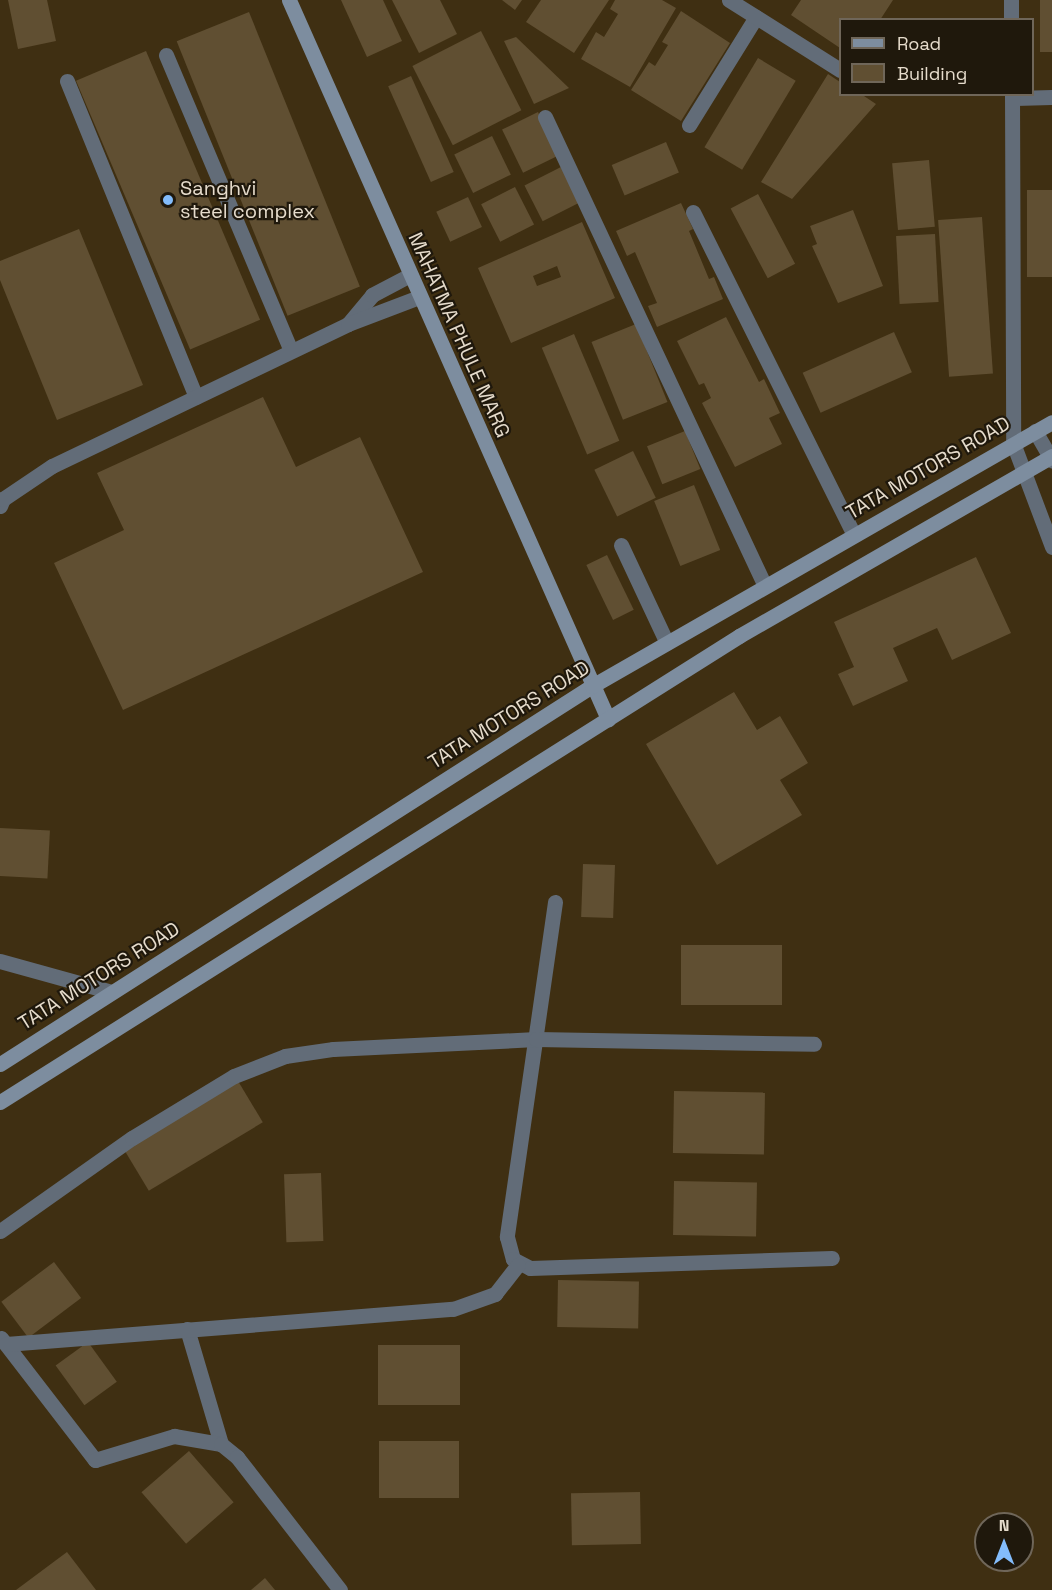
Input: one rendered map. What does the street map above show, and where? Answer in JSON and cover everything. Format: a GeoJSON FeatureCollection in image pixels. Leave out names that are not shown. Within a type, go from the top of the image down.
{"type":"FeatureCollection","features":[{"type":"Feature","properties":{"kind":"main road","name":"MAHATMA PHULE MARG"},"geometry":{"type":"LineString","coordinates":[[290,0],[408,276],[608,718]]}},
{"type":"Feature","properties":{"kind":"main road","name":"TATA MOTORS ROAD"},"geometry":{"type":"LineString","coordinates":[[0,1064],[592,686],[1052,422]]}},
{"type":"Feature","properties":{"kind":"main road"},"geometry":{"type":"LineString","coordinates":[[0,1102],[739,636],[1051,457]]}},
{"type":"Feature","properties":{"kind":"street"},"geometry":{"type":"LineString","coordinates":[[729,0],[839,69]]}},
{"type":"Feature","properties":{"kind":"street"},"geometry":{"type":"LineString","coordinates":[[1011,0],[1011,18]]}},
{"type":"Feature","properties":{"kind":"street"},"geometry":{"type":"LineString","coordinates":[[689,125],[756,17]]}},
{"type":"Feature","properties":{"kind":"street"},"geometry":{"type":"LineString","coordinates":[[166,55],[291,351]]}},
{"type":"Feature","properties":{"kind":"street"},"geometry":{"type":"LineString","coordinates":[[67,81],[196,396]]}},
{"type":"Feature","properties":{"kind":"street"},"geometry":{"type":"LineString","coordinates":[[1052,97],[1012,96],[1013,443],[1052,547]]}},
{"type":"Feature","properties":{"kind":"street"},"geometry":{"type":"LineString","coordinates":[[545,117],[765,586]]}},
{"type":"Feature","properties":{"kind":"street"},"geometry":{"type":"LineString","coordinates":[[693,212],[854,535]]}},
{"type":"Feature","properties":{"kind":"street"},"geometry":{"type":"LineString","coordinates":[[348,324],[372,295],[408,276]]}},
{"type":"Feature","properties":{"kind":"street"},"geometry":{"type":"LineString","coordinates":[[1,498],[52,466],[196,396],[348,324],[419,297]]}},
{"type":"Feature","properties":{"kind":"street"},"geometry":{"type":"LineString","coordinates":[[1035,431],[1051,457]]}},
{"type":"Feature","properties":{"kind":"street"},"geometry":{"type":"LineString","coordinates":[[621,545],[667,643]]}},
{"type":"Feature","properties":{"kind":"street"},"geometry":{"type":"LineString","coordinates":[[555,902],[507,1238],[507,1249],[518,1265],[530,1268],[832,1258]]}},
{"type":"Feature","properties":{"kind":"street"},"geometry":{"type":"LineString","coordinates":[[0,961],[112,992]]}},
{"type":"Feature","properties":{"kind":"street"},"geometry":{"type":"LineString","coordinates":[[0,1231],[142,1132],[234,1076],[285,1056],[333,1049],[536,1039],[814,1044]]}},
{"type":"Feature","properties":{"kind":"street"},"geometry":{"type":"LineString","coordinates":[[3,1340],[453,1309],[495,1293],[518,1265]]}},
{"type":"Feature","properties":{"kind":"street"},"geometry":{"type":"LineString","coordinates":[[187,1329],[221,1444]]}},
{"type":"Feature","properties":{"kind":"street"},"geometry":{"type":"LineString","coordinates":[[3,1340],[95,1460],[174,1436],[221,1444],[237,1457],[340,1590]]}},
{"type":"Feature","properties":{"kind":"building"},"geometry":{"type":"Polygon","coordinates":[[[8,0],[47,0],[56,41],[18,49],[8,0]]]}},
{"type":"Feature","properties":{"kind":"building"},"geometry":{"type":"Polygon","coordinates":[[[341,0],[383,0],[402,41],[367,57],[341,0]]]}},
{"type":"Feature","properties":{"kind":"building"},"geometry":{"type":"Polygon","coordinates":[[[392,0],[440,0],[457,34],[419,53],[392,0]]]}},
{"type":"Feature","properties":{"kind":"building"},"geometry":{"type":"Polygon","coordinates":[[[502,0],[522,0],[515,10],[502,0]]]}},
{"type":"Feature","properties":{"kind":"building"},"geometry":{"type":"Polygon","coordinates":[[[541,0],[609,0],[574,53],[526,22],[541,0]]]}},
{"type":"Feature","properties":{"kind":"building"},"geometry":{"type":"Polygon","coordinates":[[[615,0],[662,0],[676,8],[630,87],[581,59],[596,32],[604,37],[618,14],[610,9],[615,0]]]}},
{"type":"Feature","properties":{"kind":"building"},"geometry":{"type":"Polygon","coordinates":[[[801,0],[893,0],[881,18],[839,18],[839,47],[791,15],[801,0]]]}},
{"type":"Feature","properties":{"kind":"building"},"geometry":{"type":"Polygon","coordinates":[[[1040,0],[1052,0],[1052,52],[1040,52],[1040,0]]]}},
{"type":"Feature","properties":{"kind":"building"},"geometry":{"type":"Polygon","coordinates":[[[681,11],[730,43],[681,121],[631,90],[649,62],[655,66],[668,45],[662,42],[681,11]]]}},
{"type":"Feature","properties":{"kind":"building"},"geometry":{"type":"Polygon","coordinates":[[[249,12],[360,286],[288,316],[177,41],[249,12]]]}},
{"type":"Feature","properties":{"kind":"building"},"geometry":{"type":"Polygon","coordinates":[[[481,31],[521,110],[453,145],[412,66],[481,31]]]}},
{"type":"Feature","properties":{"kind":"building"},"geometry":{"type":"Polygon","coordinates":[[[516,37],[569,88],[534,104],[504,41],[516,37]]]}},
{"type":"Feature","properties":{"kind":"building","name":"Sanghvi steel complex"},"geometry":{"type":"Polygon","coordinates":[[[146,51],[260,320],[190,349],[76,81],[146,51]]]}},
{"type":"Feature","properties":{"kind":"building"},"geometry":{"type":"Polygon","coordinates":[[[758,58],[796,81],[742,170],[704,147],[758,58]]]}},
{"type":"Feature","properties":{"kind":"building"},"geometry":{"type":"Polygon","coordinates":[[[828,74],[839,81],[839,96],[864,96],[876,104],[792,199],[761,182],[828,74]]]}},
{"type":"Feature","properties":{"kind":"building"},"geometry":{"type":"Polygon","coordinates":[[[411,76],[454,172],[431,182],[388,86],[411,76]]]}},
{"type":"Feature","properties":{"kind":"building"},"geometry":{"type":"Polygon","coordinates":[[[538,112],[559,155],[523,173],[502,130],[538,112]]]}},
{"type":"Feature","properties":{"kind":"building"},"geometry":{"type":"Polygon","coordinates":[[[492,136],[511,175],[473,193],[454,154],[492,136]]]}},
{"type":"Feature","properties":{"kind":"building"},"geometry":{"type":"Polygon","coordinates":[[[666,142],[679,172],[625,195],[612,165],[666,142]]]}},
{"type":"Feature","properties":{"kind":"building"},"geometry":{"type":"Polygon","coordinates":[[[929,160],[935,227],[898,230],[892,163],[929,160]]]}},
{"type":"Feature","properties":{"kind":"building"},"geometry":{"type":"Polygon","coordinates":[[[561,167],[579,203],[543,221],[524,186],[561,167]]]}},
{"type":"Feature","properties":{"kind":"building"},"geometry":{"type":"Polygon","coordinates":[[[515,187],[534,224],[500,242],[481,204],[515,187]]]}},
{"type":"Feature","properties":{"kind":"building"},"geometry":{"type":"Polygon","coordinates":[[[1027,190],[1052,190],[1052,277],[1027,277],[1027,190]]]}},
{"type":"Feature","properties":{"kind":"building"},"geometry":{"type":"Polygon","coordinates":[[[758,194],[795,264],[768,278],[731,209],[758,194]]]}},
{"type":"Feature","properties":{"kind":"building"},"geometry":{"type":"Polygon","coordinates":[[[468,197],[482,227],[450,242],[436,212],[468,197]]]}},
{"type":"Feature","properties":{"kind":"building"},"geometry":{"type":"Polygon","coordinates":[[[681,203],[693,229],[689,231],[709,279],[714,277],[723,299],[657,327],[648,306],[657,303],[635,252],[627,256],[616,231],[681,203]]]}},
{"type":"Feature","properties":{"kind":"building"},"geometry":{"type":"Polygon","coordinates":[[[853,210],[883,286],[838,303],[812,246],[817,244],[810,226],[853,210]]]}},
{"type":"Feature","properties":{"kind":"building"},"geometry":{"type":"Polygon","coordinates":[[[982,217],[993,374],[949,377],[938,220],[982,217]]]}},
{"type":"Feature","properties":{"kind":"building"},"geometry":{"type":"Polygon","coordinates":[[[582,222],[615,298],[511,343],[478,268],[582,222]],[[557,266],[533,276],[537,286],[561,277],[557,266]]]}},
{"type":"Feature","properties":{"kind":"building"},"geometry":{"type":"Polygon","coordinates":[[[79,229],[143,385],[57,420],[0,280],[0,261],[79,229]]]}},
{"type":"Feature","properties":{"kind":"building"},"geometry":{"type":"Polygon","coordinates":[[[935,234],[939,302],[900,304],[896,236],[935,234]]]}},
{"type":"Feature","properties":{"kind":"building"},"geometry":{"type":"Polygon","coordinates":[[[726,317],[759,382],[764,379],[780,413],[769,418],[782,444],[735,467],[702,403],[711,398],[704,383],[699,385],[677,341],[726,317]]]}},
{"type":"Feature","properties":{"kind":"building"},"geometry":{"type":"Polygon","coordinates":[[[636,324],[667,402],[623,420],[591,342],[636,324]]]}},
{"type":"Feature","properties":{"kind":"building"},"geometry":{"type":"Polygon","coordinates":[[[894,332],[912,372],[821,413],[803,373],[894,332]]]}},
{"type":"Feature","properties":{"kind":"building"},"geometry":{"type":"Polygon","coordinates":[[[574,334],[619,441],[587,454],[542,348],[574,334]]]}},
{"type":"Feature","properties":{"kind":"building"},"geometry":{"type":"Polygon","coordinates":[[[263,397],[296,467],[360,437],[423,572],[123,710],[54,563],[124,530],[97,473],[263,397]]]}},
{"type":"Feature","properties":{"kind":"building"},"geometry":{"type":"Polygon","coordinates":[[[685,431],[700,469],[662,484],[647,446],[685,431]]]}},
{"type":"Feature","properties":{"kind":"building"},"geometry":{"type":"Polygon","coordinates":[[[633,451],[656,498],[617,517],[594,470],[633,451]]]}},
{"type":"Feature","properties":{"kind":"building"},"geometry":{"type":"Polygon","coordinates":[[[694,485],[720,550],[680,566],[654,501],[694,485]]]}},
{"type":"Feature","properties":{"kind":"building"},"geometry":{"type":"Polygon","coordinates":[[[607,555],[634,610],[613,620],[586,565],[607,555]]]}},
{"type":"Feature","properties":{"kind":"building"},"geometry":{"type":"Polygon","coordinates":[[[976,557],[1011,633],[952,660],[937,628],[893,648],[908,681],[853,706],[838,674],[854,667],[834,622],[976,557]]]}},
{"type":"Feature","properties":{"kind":"building"},"geometry":{"type":"Polygon","coordinates":[[[734,692],[757,730],[780,716],[808,763],[780,780],[802,815],[717,865],[646,744],[734,692]]]}},
{"type":"Feature","properties":{"kind":"building"},"geometry":{"type":"Polygon","coordinates":[[[0,828],[50,831],[47,879],[0,876],[0,828]]]}},
{"type":"Feature","properties":{"kind":"building"},"geometry":{"type":"Polygon","coordinates":[[[583,864],[615,865],[613,918],[581,917],[583,864]]]}},
{"type":"Feature","properties":{"kind":"building"},"geometry":{"type":"Polygon","coordinates":[[[681,945],[782,945],[782,1005],[681,1005],[681,945]]]}},
{"type":"Feature","properties":{"kind":"building"},"geometry":{"type":"Polygon","coordinates":[[[235,1076],[263,1122],[149,1191],[121,1145],[235,1076]]]}},
{"type":"Feature","properties":{"kind":"building"},"geometry":{"type":"Polygon","coordinates":[[[674,1091],[765,1093],[764,1155],[673,1153],[674,1091]]]}},
{"type":"Feature","properties":{"kind":"building"},"geometry":{"type":"Polygon","coordinates":[[[321,1173],[323,1241],[286,1242],[284,1174],[321,1173]]]}},
{"type":"Feature","properties":{"kind":"building"},"geometry":{"type":"Polygon","coordinates":[[[674,1181],[757,1182],[756,1236],[673,1235],[674,1181]]]}},
{"type":"Feature","properties":{"kind":"building"},"geometry":{"type":"Polygon","coordinates":[[[54,1262],[81,1298],[28,1338],[1,1302],[54,1262]]]}},
{"type":"Feature","properties":{"kind":"building"},"geometry":{"type":"Polygon","coordinates":[[[558,1280],[639,1281],[638,1328],[557,1327],[558,1280]]]}},
{"type":"Feature","properties":{"kind":"building"},"geometry":{"type":"Polygon","coordinates":[[[88,1342],[117,1382],[84,1405],[56,1366],[88,1342]]]}},
{"type":"Feature","properties":{"kind":"building"},"geometry":{"type":"Polygon","coordinates":[[[378,1345],[460,1345],[460,1405],[378,1405],[378,1345]]]}},
{"type":"Feature","properties":{"kind":"building"},"geometry":{"type":"Polygon","coordinates":[[[379,1441],[459,1441],[459,1498],[379,1498],[379,1441]]]}},
{"type":"Feature","properties":{"kind":"building"},"geometry":{"type":"Polygon","coordinates":[[[189,1451],[234,1502],[186,1544],[141,1492],[189,1451]]]}},
{"type":"Feature","properties":{"kind":"building"},"geometry":{"type":"Polygon","coordinates":[[[640,1492],[641,1544],[572,1545],[571,1493],[640,1492]]]}},
{"type":"Feature","properties":{"kind":"building"},"geometry":{"type":"Polygon","coordinates":[[[67,1552],[96,1590],[16,1590],[67,1552]]]}},
{"type":"Feature","properties":{"kind":"building"},"geometry":{"type":"Polygon","coordinates":[[[265,1578],[275,1590],[251,1590],[265,1578]]]}},
{"type":"Feature","properties":{"kind":"place","name":"Sanghvi steel complex"},"geometry":{"type":"Point","coordinates":[168,200]}}]}
